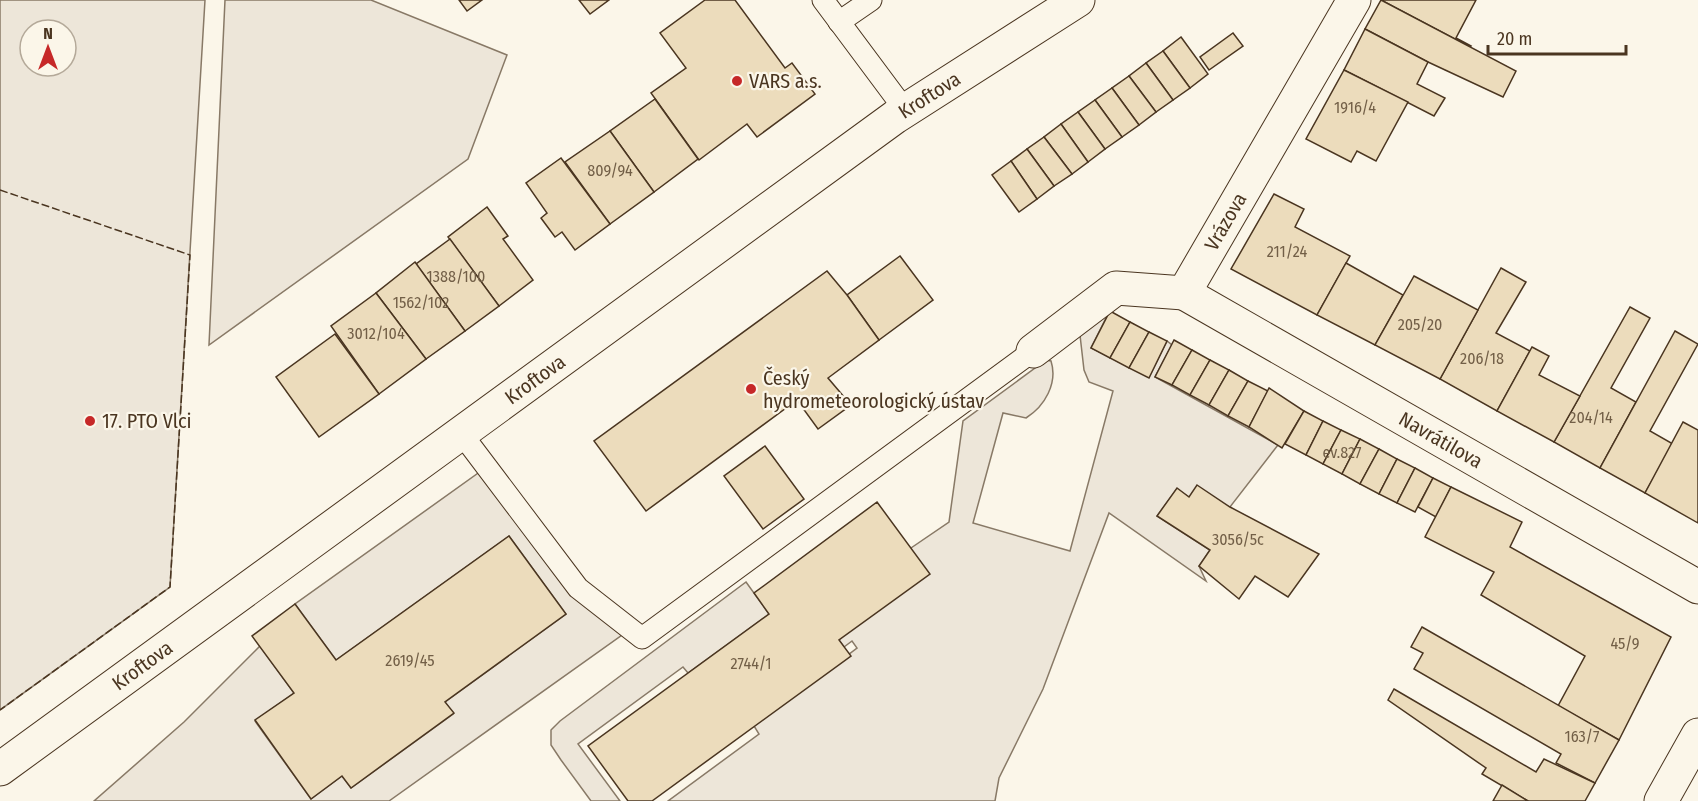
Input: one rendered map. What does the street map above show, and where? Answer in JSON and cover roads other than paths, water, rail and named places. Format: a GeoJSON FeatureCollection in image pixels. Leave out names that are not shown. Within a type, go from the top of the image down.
{"type":"FeatureCollection","features":[{"type":"Feature","properties":{"kind":"street","name":"Kroftova"},"geometry":{"type":"LineString","coordinates":[[0,769],[905,110],[1078,0]]}},
{"type":"Feature","properties":{"kind":"street","name":"Vrázova"},"geometry":{"type":"LineString","coordinates":[[1184,293],[1354,0]]}},
{"type":"Feature","properties":{"kind":"street"},"geometry":{"type":"LineString","coordinates":[[1033,351],[1116,288],[1184,293]]}},
{"type":"Feature","properties":{"kind":"street","name":"Navrátilova"},"geometry":{"type":"LineString","coordinates":[[1184,293],[1698,587]]}},
{"type":"Feature","properties":{"kind":"street"},"geometry":{"type":"LineString","coordinates":[[1661,801],[1698,735]]}},
{"type":"Feature","properties":{"kind":"lane"},"geometry":{"type":"LineString","coordinates":[[823,0],[905,110]]}},
{"type":"Feature","properties":{"kind":"lane"},"geometry":{"type":"LineString","coordinates":[[839,22],[871,0]]}},
{"type":"Feature","properties":{"kind":"lane"},"geometry":{"type":"LineString","coordinates":[[461,433],[578,588],[642,638],[1033,351]]}},
{"type":"Feature","properties":{"kind":"place","name":"VARS a.s."},"geometry":{"type":"Point","coordinates":[737,81]}},
{"type":"Feature","properties":{"kind":"place","name":"Český hydrometeorologický ústav"},"geometry":{"type":"Point","coordinates":[751,389]}},
{"type":"Feature","properties":{"kind":"place","name":"17. PTO Vlci"},"geometry":{"type":"Point","coordinates":[90,421]}}]}
